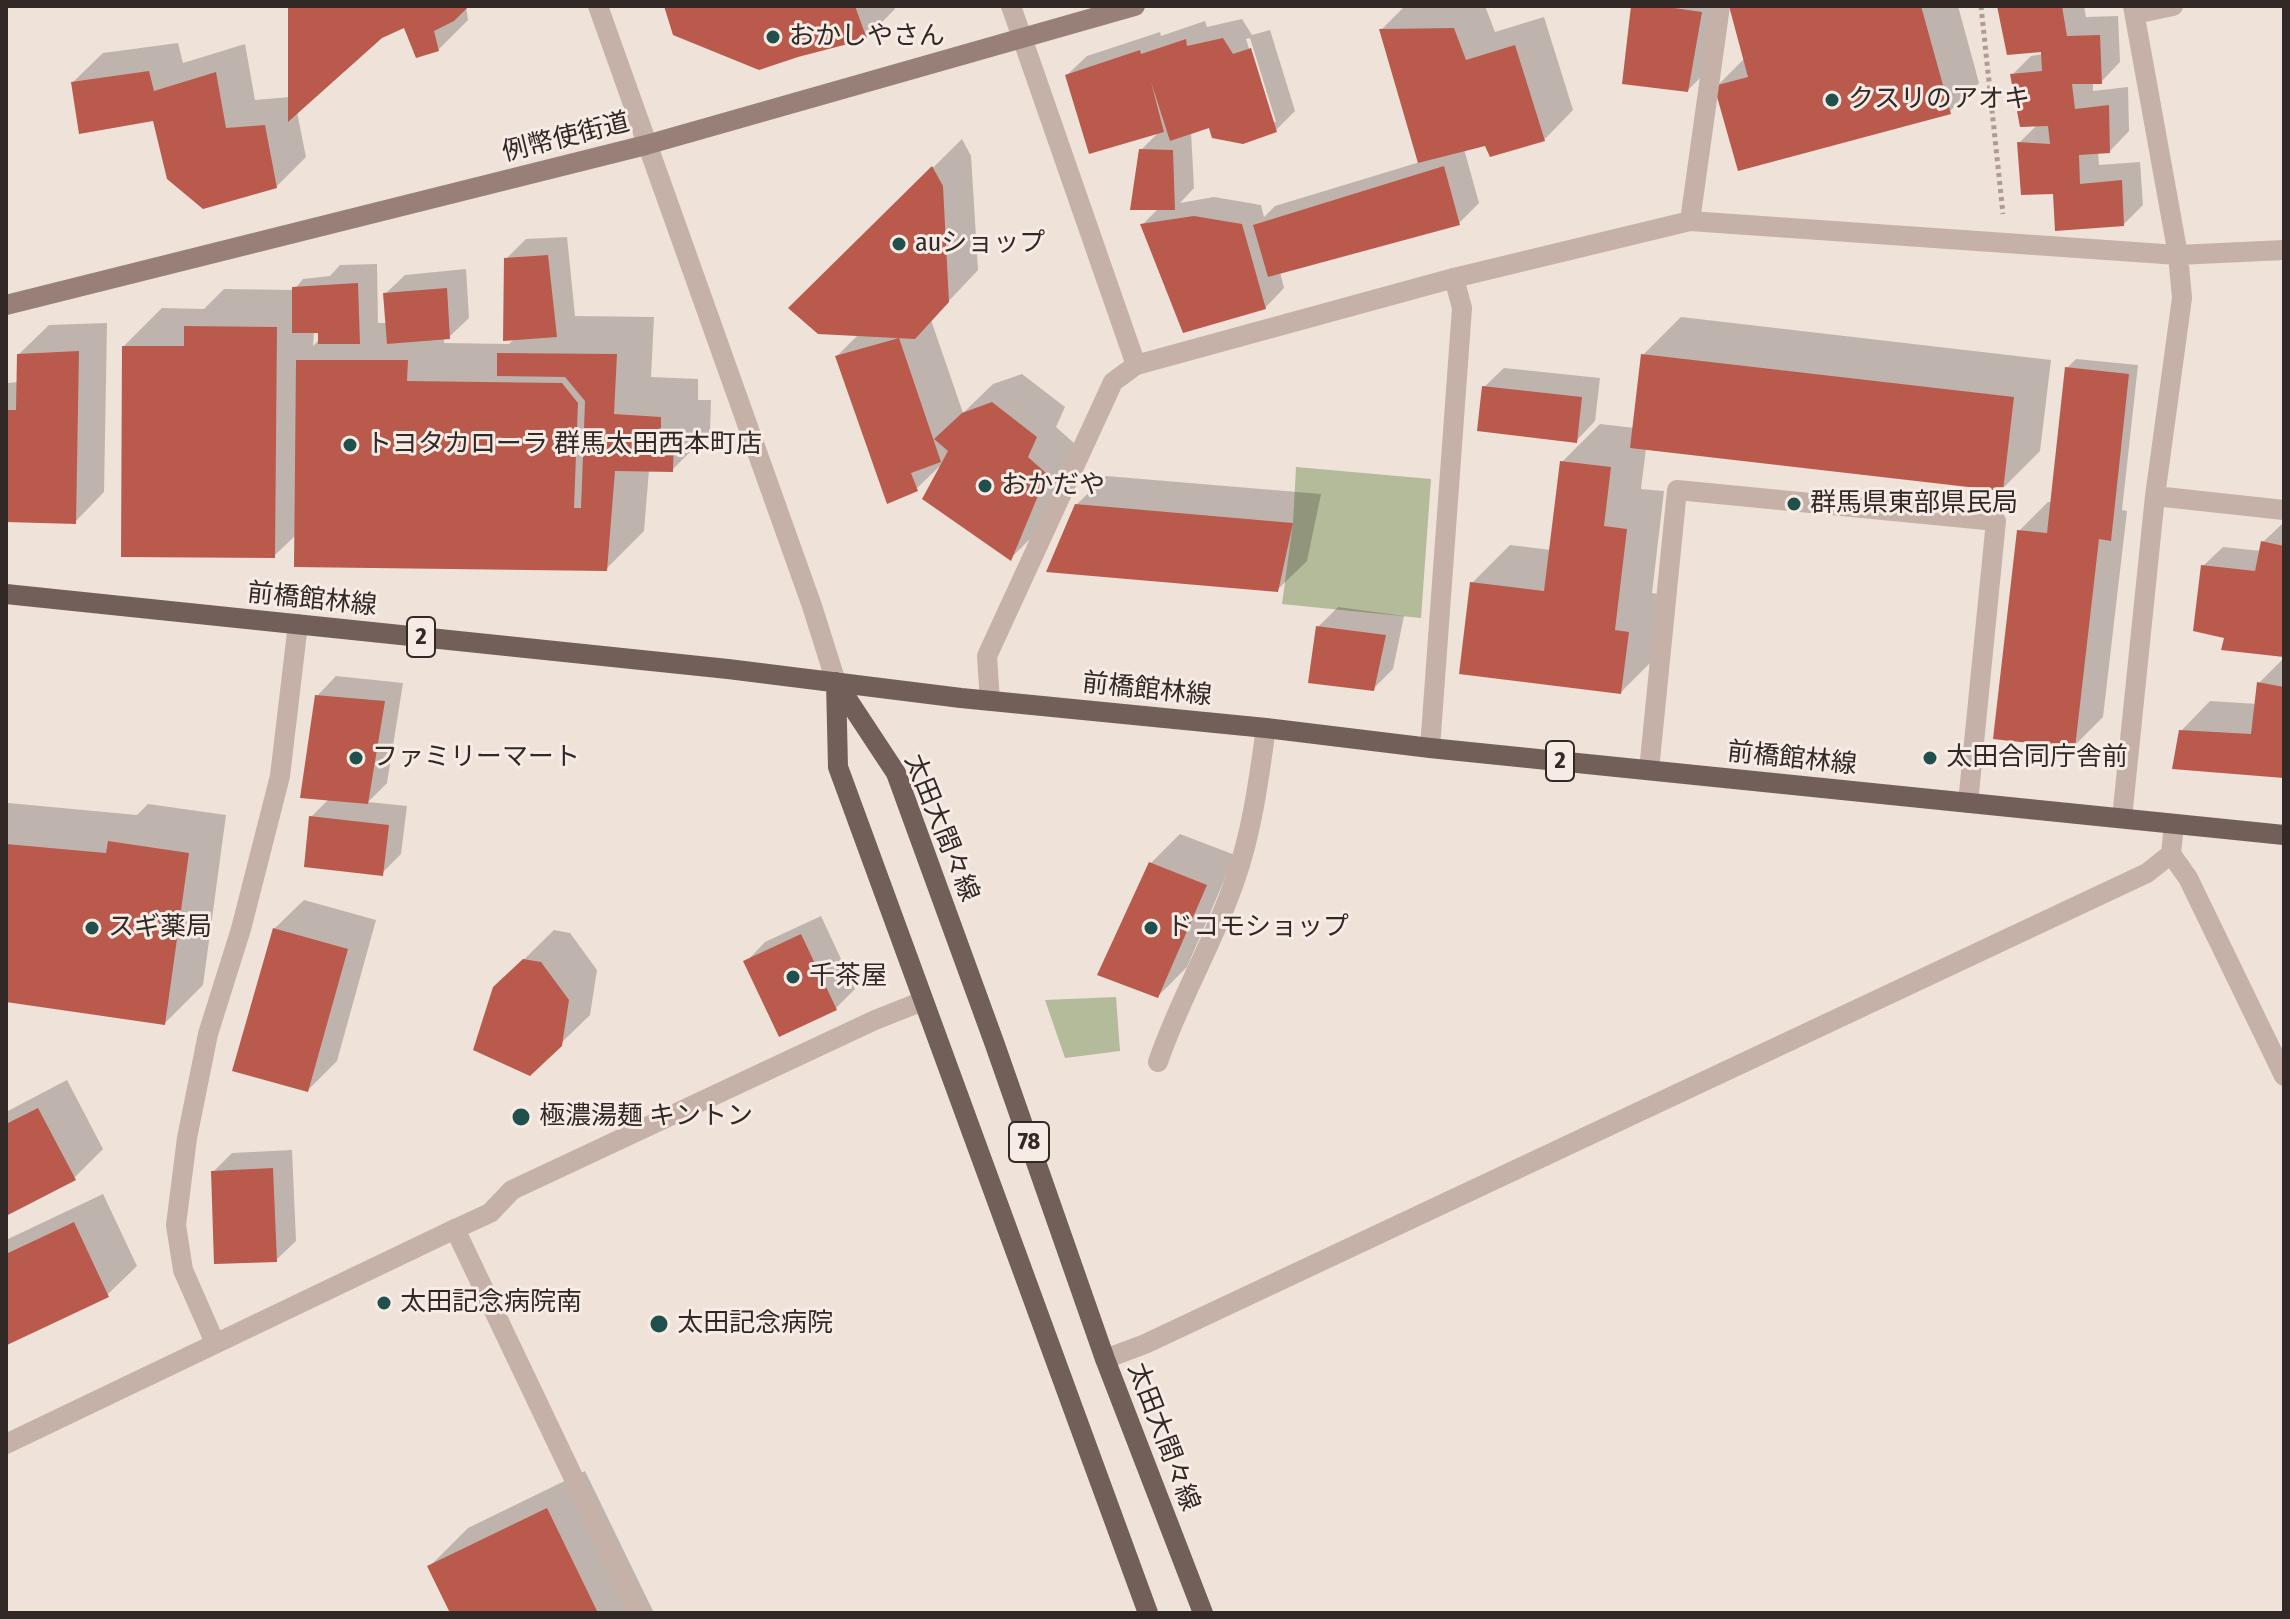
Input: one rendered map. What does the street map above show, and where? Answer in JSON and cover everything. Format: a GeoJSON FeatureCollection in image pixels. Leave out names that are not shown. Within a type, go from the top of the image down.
{"type":"FeatureCollection","features":[{"type":"Feature","properties":{"kind":"main road","name":"例幣使街道"},"geometry":{"type":"LineString","coordinates":[[6,305],[646,145],[1135,6]]}},
{"type":"Feature","properties":{"kind":"main road","name":"前橋館林線"},"geometry":{"type":"LineString","coordinates":[[6,594],[1430,748],[2284,835]]}},
{"type":"Feature","properties":{"kind":"main road","name":"78"},"geometry":{"type":"LineString","coordinates":[[836,682],[838,767],[1148,1613]]}},
{"type":"Feature","properties":{"kind":"main road","name":"太田大間々線"},"geometry":{"type":"LineString","coordinates":[[836,682],[896,773],[1105,1359],[1203,1613]]}},
{"type":"Feature","properties":{"kind":"street"},"geometry":{"type":"LineString","coordinates":[[598,6],[807,591],[836,682]]}},
{"type":"Feature","properties":{"kind":"street"},"geometry":{"type":"LineString","coordinates":[[1011,6],[1136,365]]}},
{"type":"Feature","properties":{"kind":"street"},"geometry":{"type":"LineString","coordinates":[[1690,221],[1720,6]]}},
{"type":"Feature","properties":{"kind":"street"},"geometry":{"type":"LineString","coordinates":[[2122,818],[2155,496],[2182,298],[2178,255],[2134,10],[2173,6]]}},
{"type":"Feature","properties":{"kind":"street"},"geometry":{"type":"LineString","coordinates":[[990,701],[987,656],[1113,382],[1136,365],[1454,278],[1690,221],[2178,255],[2284,250]]}},
{"type":"Feature","properties":{"kind":"street"},"geometry":{"type":"LineString","coordinates":[[1430,748],[1462,308],[1454,278]]}},
{"type":"Feature","properties":{"kind":"street"},"geometry":{"type":"LineString","coordinates":[[1649,770],[1677,490],[1996,521],[1968,803]]}},
{"type":"Feature","properties":{"kind":"street"},"geometry":{"type":"LineString","coordinates":[[2155,496],[2284,510]]}},
{"type":"Feature","properties":{"kind":"street"},"geometry":{"type":"LineString","coordinates":[[215,1343],[183,1270],[176,1225],[187,1138],[208,1034],[241,929],[280,776],[298,624]]}},
{"type":"Feature","properties":{"kind":"street"},"geometry":{"type":"LineString","coordinates":[[1158,1062],[1236,879],[1259,776],[1266,728]]}},
{"type":"Feature","properties":{"kind":"street"},"geometry":{"type":"LineString","coordinates":[[2174,824],[2171,854],[2188,878],[2284,1076]]}},
{"type":"Feature","properties":{"kind":"street"},"geometry":{"type":"LineString","coordinates":[[1105,1359],[1145,1344],[2147,873],[2171,854]]}},
{"type":"Feature","properties":{"kind":"street"},"geometry":{"type":"LineString","coordinates":[[6,1444],[490,1213],[512,1190],[875,1020],[923,1001]]}},
{"type":"Feature","properties":{"kind":"street"},"geometry":{"type":"LineString","coordinates":[[455,1229],[638,1613]]}},
{"type":"Feature","properties":{"kind":"path"},"geometry":{"type":"LineString","coordinates":[[1981,6],[2006,243]]}},
{"type":"Feature","properties":{"kind":"green space"},"geometry":{"type":"Polygon","coordinates":[[[1296,467],[1431,479],[1421,618],[1282,604],[1293,523],[1296,467]]]}},
{"type":"Feature","properties":{"kind":"green space"},"geometry":{"type":"Polygon","coordinates":[[[1116,997],[1120,1051],[1065,1058],[1045,1000],[1116,997]]]}},
{"type":"Feature","properties":{"kind":"building"},"geometry":{"type":"Polygon","coordinates":[[[288,6],[469,6],[454,21],[434,31],[439,51],[416,58],[404,28],[382,38],[288,122],[288,6]]]}},
{"type":"Feature","properties":{"kind":"building","name":"おかしやさん"},"geometry":{"type":"Polygon","coordinates":[[[664,6],[855,6],[867,39],[759,70],[673,35],[664,6]]]}},
{"type":"Feature","properties":{"kind":"building"},"geometry":{"type":"Polygon","coordinates":[[[1631,6],[1660,6],[1702,12],[1688,92],[1622,84],[1631,6]]]}},
{"type":"Feature","properties":{"kind":"building","name":"クスリのアオキ"},"geometry":{"type":"Polygon","coordinates":[[[1729,6],[1921,6],[1951,114],[1738,171],[1714,86],[1748,77],[1729,6]]]}},
{"type":"Feature","properties":{"kind":"building"},"geometry":{"type":"Polygon","coordinates":[[[1997,6],[2062,6],[2067,36],[2100,35],[2102,84],[2072,84],[2075,109],[2109,105],[2110,153],[2079,155],[2080,184],[2122,180],[2124,226],[2055,231],[2053,194],[2021,195],[2017,142],[2050,144],[2048,126],[2020,127],[2010,74],[2042,71],[2041,52],[2007,55],[1997,6]]]}},
{"type":"Feature","properties":{"kind":"building"},"geometry":{"type":"Polygon","coordinates":[[[1454,28],[1466,60],[1515,45],[1545,141],[1490,157],[1485,146],[1418,163],[1379,29],[1454,28]]]}},
{"type":"Feature","properties":{"kind":"building"},"geometry":{"type":"Polygon","coordinates":[[[1223,38],[1233,54],[1251,48],[1277,132],[1243,144],[1212,138],[1209,128],[1170,141],[1151,82],[1164,132],[1089,154],[1065,75],[1140,50],[1141,54],[1186,39],[1187,46],[1223,38]]]}},
{"type":"Feature","properties":{"kind":"building"},"geometry":{"type":"Polygon","coordinates":[[[149,71],[154,91],[216,72],[226,128],[265,125],[277,188],[203,209],[167,179],[153,121],[79,134],[71,82],[149,71]]]}},
{"type":"Feature","properties":{"kind":"building"},"geometry":{"type":"Polygon","coordinates":[[[1139,149],[1173,150],[1175,210],[1130,210],[1139,149]]]}},
{"type":"Feature","properties":{"kind":"building","name":"auショップ"},"geometry":{"type":"Polygon","coordinates":[[[932,166],[943,186],[949,302],[915,339],[818,334],[788,308],[932,166]]]}},
{"type":"Feature","properties":{"kind":"building"},"geometry":{"type":"Polygon","coordinates":[[[1444,166],[1460,225],[1268,277],[1253,225],[1444,166]]]}},
{"type":"Feature","properties":{"kind":"building"},"geometry":{"type":"Polygon","coordinates":[[[1194,216],[1242,224],[1266,309],[1183,333],[1140,224],[1194,216]]]}},
{"type":"Feature","properties":{"kind":"building"},"geometry":{"type":"Polygon","coordinates":[[[548,255],[557,337],[503,341],[504,258],[548,255]]]}},
{"type":"Feature","properties":{"kind":"building"},"geometry":{"type":"Polygon","coordinates":[[[358,283],[360,344],[318,344],[318,333],[292,333],[292,287],[358,283]]]}},
{"type":"Feature","properties":{"kind":"building"},"geometry":{"type":"Polygon","coordinates":[[[447,288],[450,339],[387,344],[383,293],[447,288]]]}},
{"type":"Feature","properties":{"kind":"building"},"geometry":{"type":"Polygon","coordinates":[[[184,326],[277,327],[275,558],[121,557],[122,346],[184,346],[184,326]]]}},
{"type":"Feature","properties":{"kind":"building"},"geometry":{"type":"Polygon","coordinates":[[[899,338],[941,462],[911,473],[918,491],[887,504],[835,356],[899,338]]]}},
{"type":"Feature","properties":{"kind":"building"},"geometry":{"type":"Polygon","coordinates":[[[79,351],[76,524],[6,522],[6,410],[16,410],[17,354],[79,351]]]}},
{"type":"Feature","properties":{"kind":"building"},"geometry":{"type":"Polygon","coordinates":[[[497,353],[617,354],[614,414],[661,417],[661,438],[674,438],[673,472],[615,471],[607,571],[294,567],[296,360],[408,360],[407,381],[562,383],[578,403],[574,508],[581,508],[585,401],[565,377],[497,376],[497,353]]]}},
{"type":"Feature","properties":{"kind":"building"},"geometry":{"type":"Polygon","coordinates":[[[1641,354],[2014,397],[2003,491],[1630,448],[1641,354]]]}},
{"type":"Feature","properties":{"kind":"building"},"geometry":{"type":"Polygon","coordinates":[[[2065,367],[2129,374],[2111,541],[2099,539],[2075,748],[1993,739],[2017,530],[2047,533],[2065,367]]]}},
{"type":"Feature","properties":{"kind":"building"},"geometry":{"type":"Polygon","coordinates":[[[1482,386],[1582,397],[1577,443],[1477,431],[1482,386]]]}},
{"type":"Feature","properties":{"kind":"building","name":"おかだや"},"geometry":{"type":"Polygon","coordinates":[[[992,402],[1037,437],[1028,457],[1047,474],[1011,561],[922,499],[948,451],[934,439],[962,413],[992,402]]]}},
{"type":"Feature","properties":{"kind":"building"},"geometry":{"type":"Polygon","coordinates":[[[1560,461],[1611,467],[1604,526],[1627,529],[1615,630],[1629,632],[1621,694],[1459,674],[1470,582],[1544,591],[1560,461]]]}},
{"type":"Feature","properties":{"kind":"building"},"geometry":{"type":"Polygon","coordinates":[[[1075,504],[1293,523],[1278,592],[1046,572],[1075,504]]]}},
{"type":"Feature","properties":{"kind":"building"},"geometry":{"type":"Polygon","coordinates":[[[2261,541],[2284,546],[2284,657],[2221,650],[2224,638],[2193,631],[2201,565],[2255,571],[2261,541]]]}},
{"type":"Feature","properties":{"kind":"building"},"geometry":{"type":"Polygon","coordinates":[[[1316,626],[1386,635],[1374,691],[1308,683],[1316,626]]]}},
{"type":"Feature","properties":{"kind":"building"},"geometry":{"type":"Polygon","coordinates":[[[2257,682],[2284,687],[2284,778],[2172,769],[2179,730],[2251,734],[2257,682]]]}},
{"type":"Feature","properties":{"kind":"building"},"geometry":{"type":"Polygon","coordinates":[[[315,695],[385,701],[368,804],[300,798],[315,695]]]}},
{"type":"Feature","properties":{"kind":"building"},"geometry":{"type":"Polygon","coordinates":[[[309,816],[389,825],[383,876],[304,867],[309,816]]]}},
{"type":"Feature","properties":{"kind":"building","name":"スギ薬局"},"geometry":{"type":"Polygon","coordinates":[[[108,841],[189,853],[165,1025],[6,1002],[6,844],[106,853],[108,841]]]}},
{"type":"Feature","properties":{"kind":"building"},"geometry":{"type":"Polygon","coordinates":[[[1149,862],[1207,885],[1158,998],[1097,975],[1149,862]]]}},
{"type":"Feature","properties":{"kind":"building"},"geometry":{"type":"Polygon","coordinates":[[[273,928],[348,949],[308,1092],[232,1071],[273,928]]]}},
{"type":"Feature","properties":{"kind":"building"},"geometry":{"type":"Polygon","coordinates":[[[801,934],[837,1010],[779,1037],[743,961],[801,934]]]}},
{"type":"Feature","properties":{"kind":"building"},"geometry":{"type":"Polygon","coordinates":[[[523,959],[541,962],[569,1000],[562,1046],[530,1076],[473,1050],[493,987],[523,959]]]}},
{"type":"Feature","properties":{"kind":"building"},"geometry":{"type":"Polygon","coordinates":[[[38,1108],[76,1180],[6,1216],[6,1124],[38,1108]]]}},
{"type":"Feature","properties":{"kind":"building"},"geometry":{"type":"Polygon","coordinates":[[[273,1168],[277,1262],[214,1264],[211,1171],[273,1168]]]}},
{"type":"Feature","properties":{"kind":"building"},"geometry":{"type":"Polygon","coordinates":[[[74,1222],[109,1297],[7,1345],[6,1254],[74,1222]]]}},
{"type":"Feature","properties":{"kind":"building"},"geometry":{"type":"Polygon","coordinates":[[[547,1508],[598,1613],[450,1613],[427,1566],[547,1508]]]}},
{"type":"Feature","properties":{"kind":"place","name":"おかしやさん"},"geometry":{"type":"Point","coordinates":[773,37]}},
{"type":"Feature","properties":{"kind":"place","name":"クスリのアオキ"},"geometry":{"type":"Point","coordinates":[1832,100]}},
{"type":"Feature","properties":{"kind":"place","name":"auショップ"},"geometry":{"type":"Point","coordinates":[899,244]}},
{"type":"Feature","properties":{"kind":"place","name":"トヨタカローラ 群馬太田西本町店"},"geometry":{"type":"Point","coordinates":[350,445]}},
{"type":"Feature","properties":{"kind":"place","name":"おかだや"},"geometry":{"type":"Point","coordinates":[985,486]}},
{"type":"Feature","properties":{"kind":"place","name":"群馬県東部県民局"},"geometry":{"type":"Point","coordinates":[1794,504]}},
{"type":"Feature","properties":{"kind":"place","name":"ファミリーマート"},"geometry":{"type":"Point","coordinates":[356,758]}},
{"type":"Feature","properties":{"kind":"place","name":"太田合同庁舎前"},"geometry":{"type":"Point","coordinates":[1930,758]}},
{"type":"Feature","properties":{"kind":"place","name":"スギ薬局"},"geometry":{"type":"Point","coordinates":[92,928]}},
{"type":"Feature","properties":{"kind":"place","name":"ドコモショップ"},"geometry":{"type":"Point","coordinates":[1151,928]}},
{"type":"Feature","properties":{"kind":"place","name":"千茶屋"},"geometry":{"type":"Point","coordinates":[793,977]}},
{"type":"Feature","properties":{"kind":"place","name":"極濃湯麺 キントン"},"geometry":{"type":"Point","coordinates":[521,1117]}},
{"type":"Feature","properties":{"kind":"place","name":"太田記念病院南"},"geometry":{"type":"Point","coordinates":[384,1303]}},
{"type":"Feature","properties":{"kind":"place","name":"太田記念病院"},"geometry":{"type":"Point","coordinates":[659,1324]}}]}
